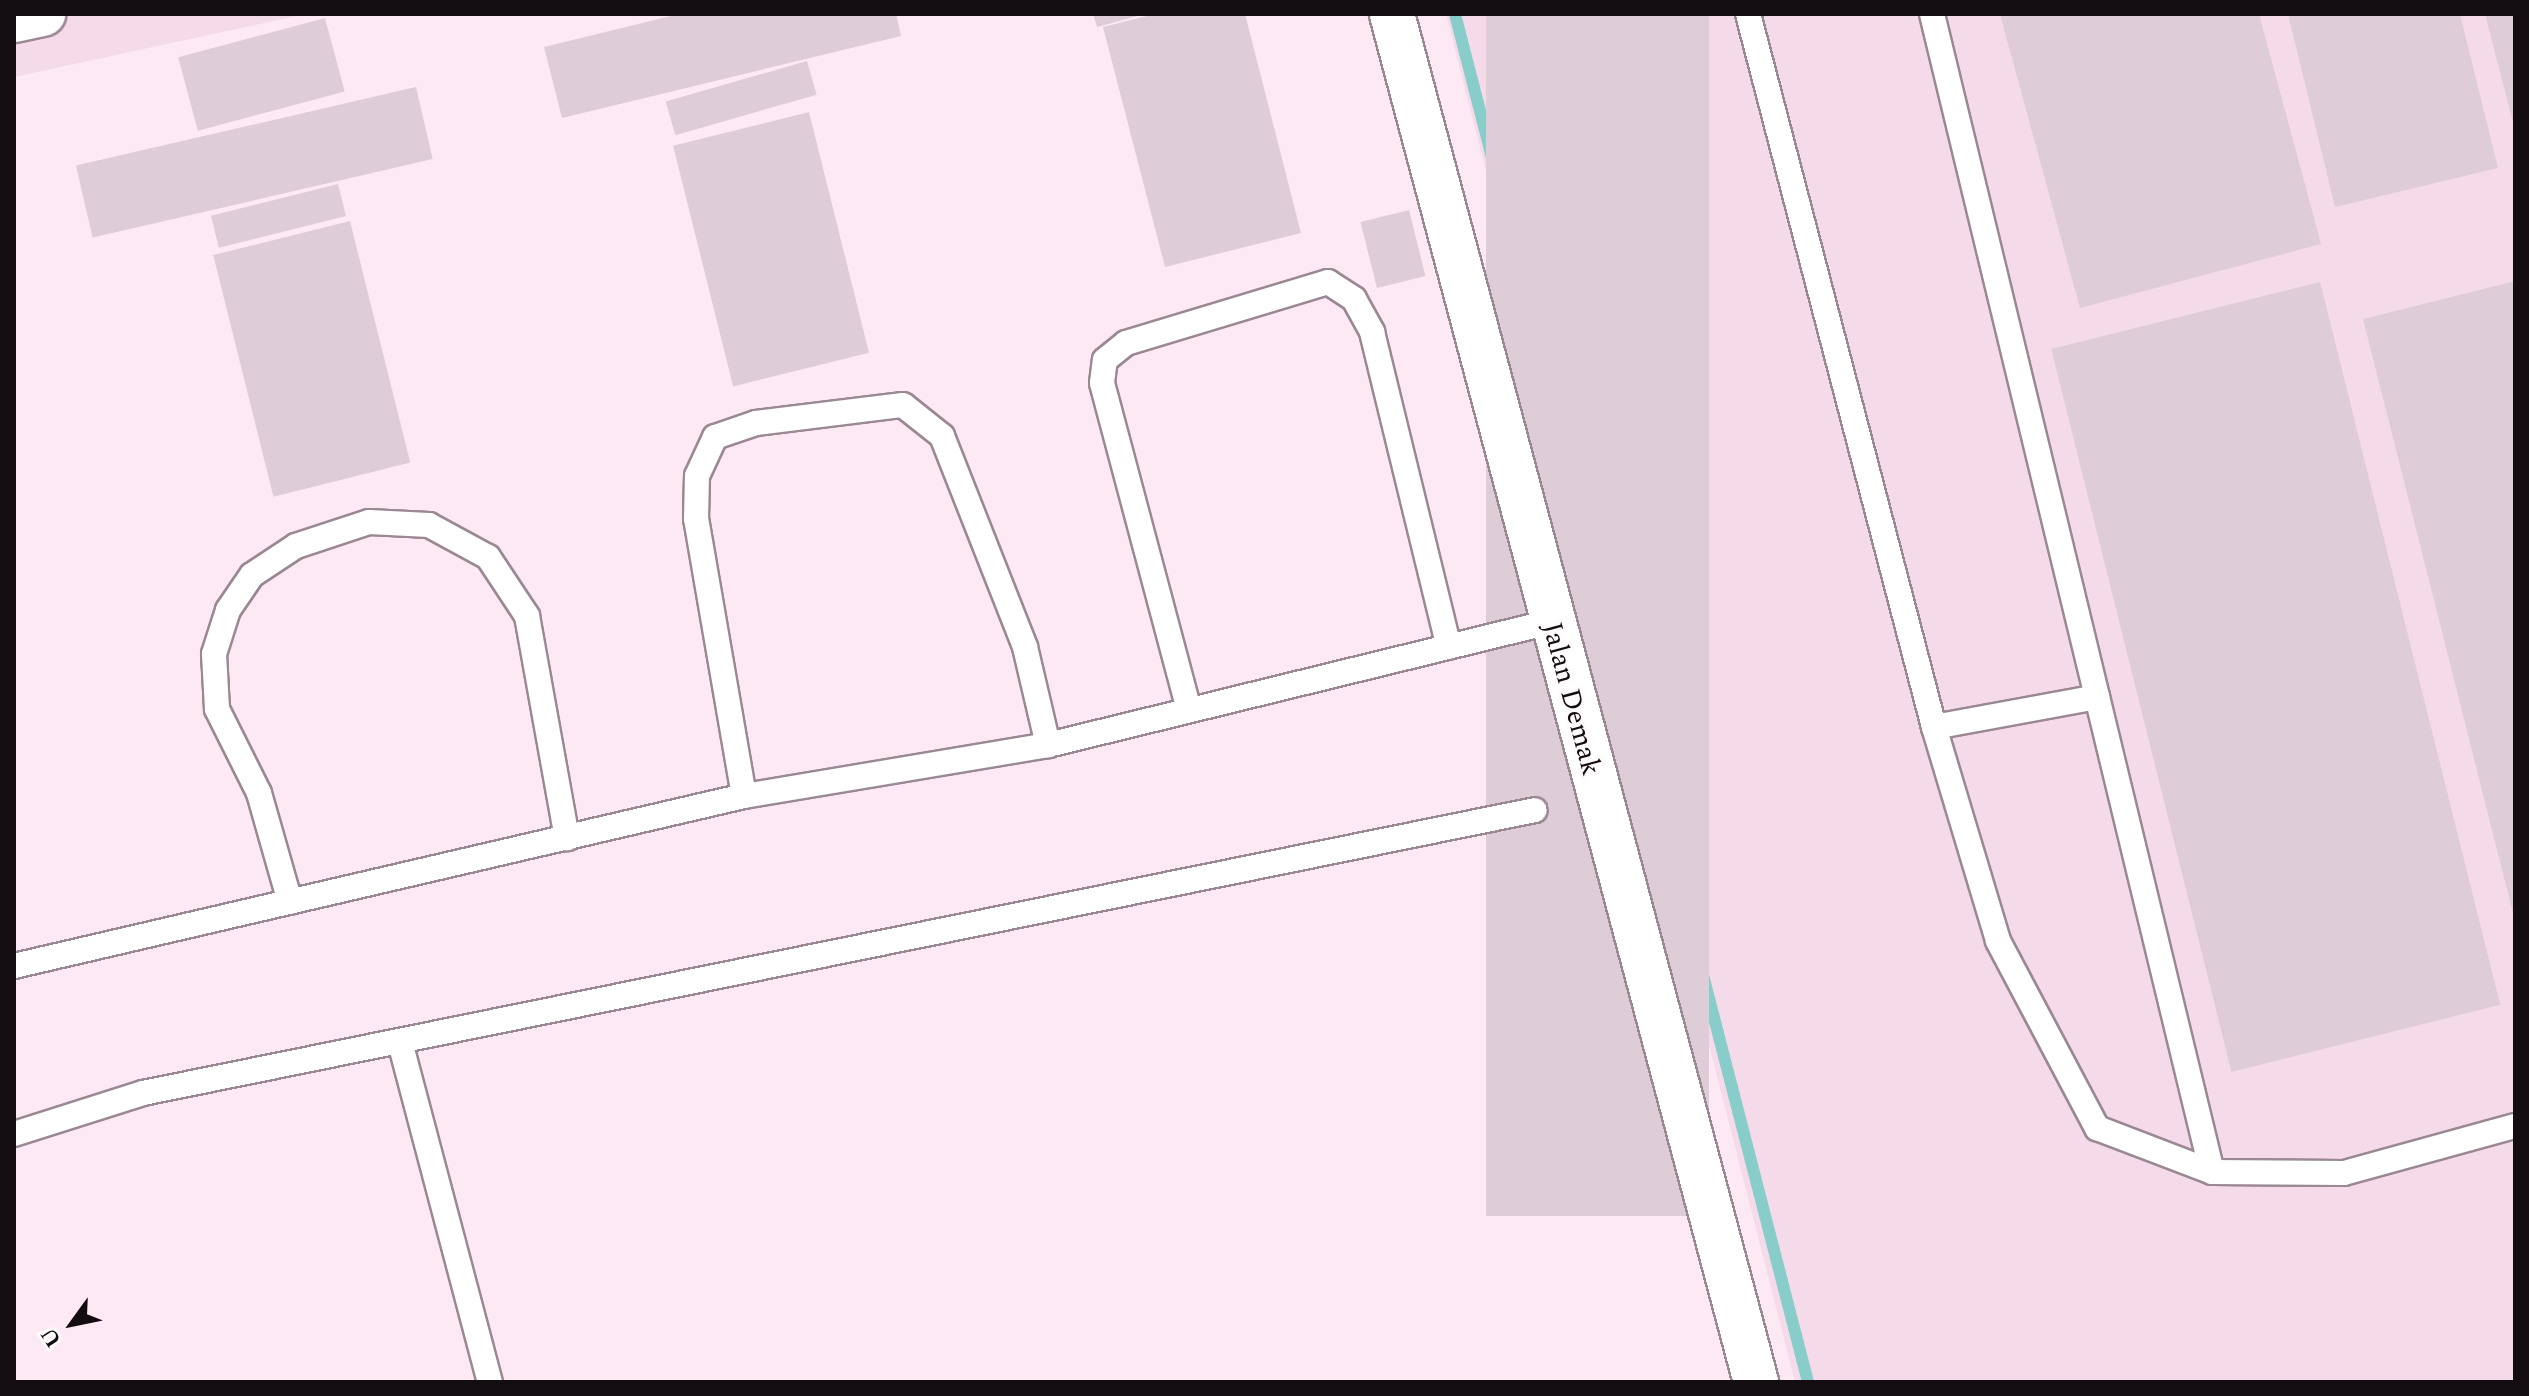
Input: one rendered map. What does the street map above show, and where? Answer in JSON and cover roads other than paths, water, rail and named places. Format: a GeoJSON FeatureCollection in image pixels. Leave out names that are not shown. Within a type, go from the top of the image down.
{"type":"FeatureCollection","features":[{"type":"Feature","properties":{"kind":"main road"},"geometry":{"type":"LineString","coordinates":[[14,20],[43,14]]}},
{"type":"Feature","properties":{"kind":"main road","name":"Jalan Demak"},"geometry":{"type":"LineString","coordinates":[[1392,14],[1550,622],[1756,1382]]}},
{"type":"Feature","properties":{"kind":"lane"},"geometry":{"type":"LineString","coordinates":[[1748,14],[1934,727],[1998,941],[2097,1128],[2212,1172],[2344,1173],[2515,1126]]}},
{"type":"Feature","properties":{"kind":"lane"},"geometry":{"type":"LineString","coordinates":[[1932,14],[2212,1172]]}},
{"type":"Feature","properties":{"kind":"lane"},"geometry":{"type":"LineString","coordinates":[[1189,710],[1102,383],[1105,360],[1126,343],[1328,282],[1354,299],[1372,332],[1449,647]]}},
{"type":"Feature","properties":{"kind":"lane"},"geometry":{"type":"LineString","coordinates":[[744,796],[696,519],[697,476],[715,437],[756,423],[903,405],[942,436],[1025,647],[1048,745]]}},
{"type":"Feature","properties":{"kind":"lane"},"geometry":{"type":"LineString","coordinates":[[290,902],[259,793],[217,709],[214,654],[228,610],[252,575],[296,546],[369,522],[429,525],[488,557],[527,616],[567,838]]}},
{"type":"Feature","properties":{"kind":"lane"},"geometry":{"type":"LineString","coordinates":[[14,966],[744,796],[1048,745],[1550,622]]}},
{"type":"Feature","properties":{"kind":"lane"},"geometry":{"type":"LineString","coordinates":[[1934,727],[2097,697]]}},
{"type":"Feature","properties":{"kind":"lane"},"geometry":{"type":"LineString","coordinates":[[14,1134],[143,1093],[1535,810]]}},
{"type":"Feature","properties":{"kind":"lane"},"geometry":{"type":"LineString","coordinates":[[400,1042],[490,1382]]}},
{"type":"Feature","properties":{"kind":"waterway"},"geometry":{"type":"LineString","coordinates":[[1455,14],[1808,1382]]}}]}
